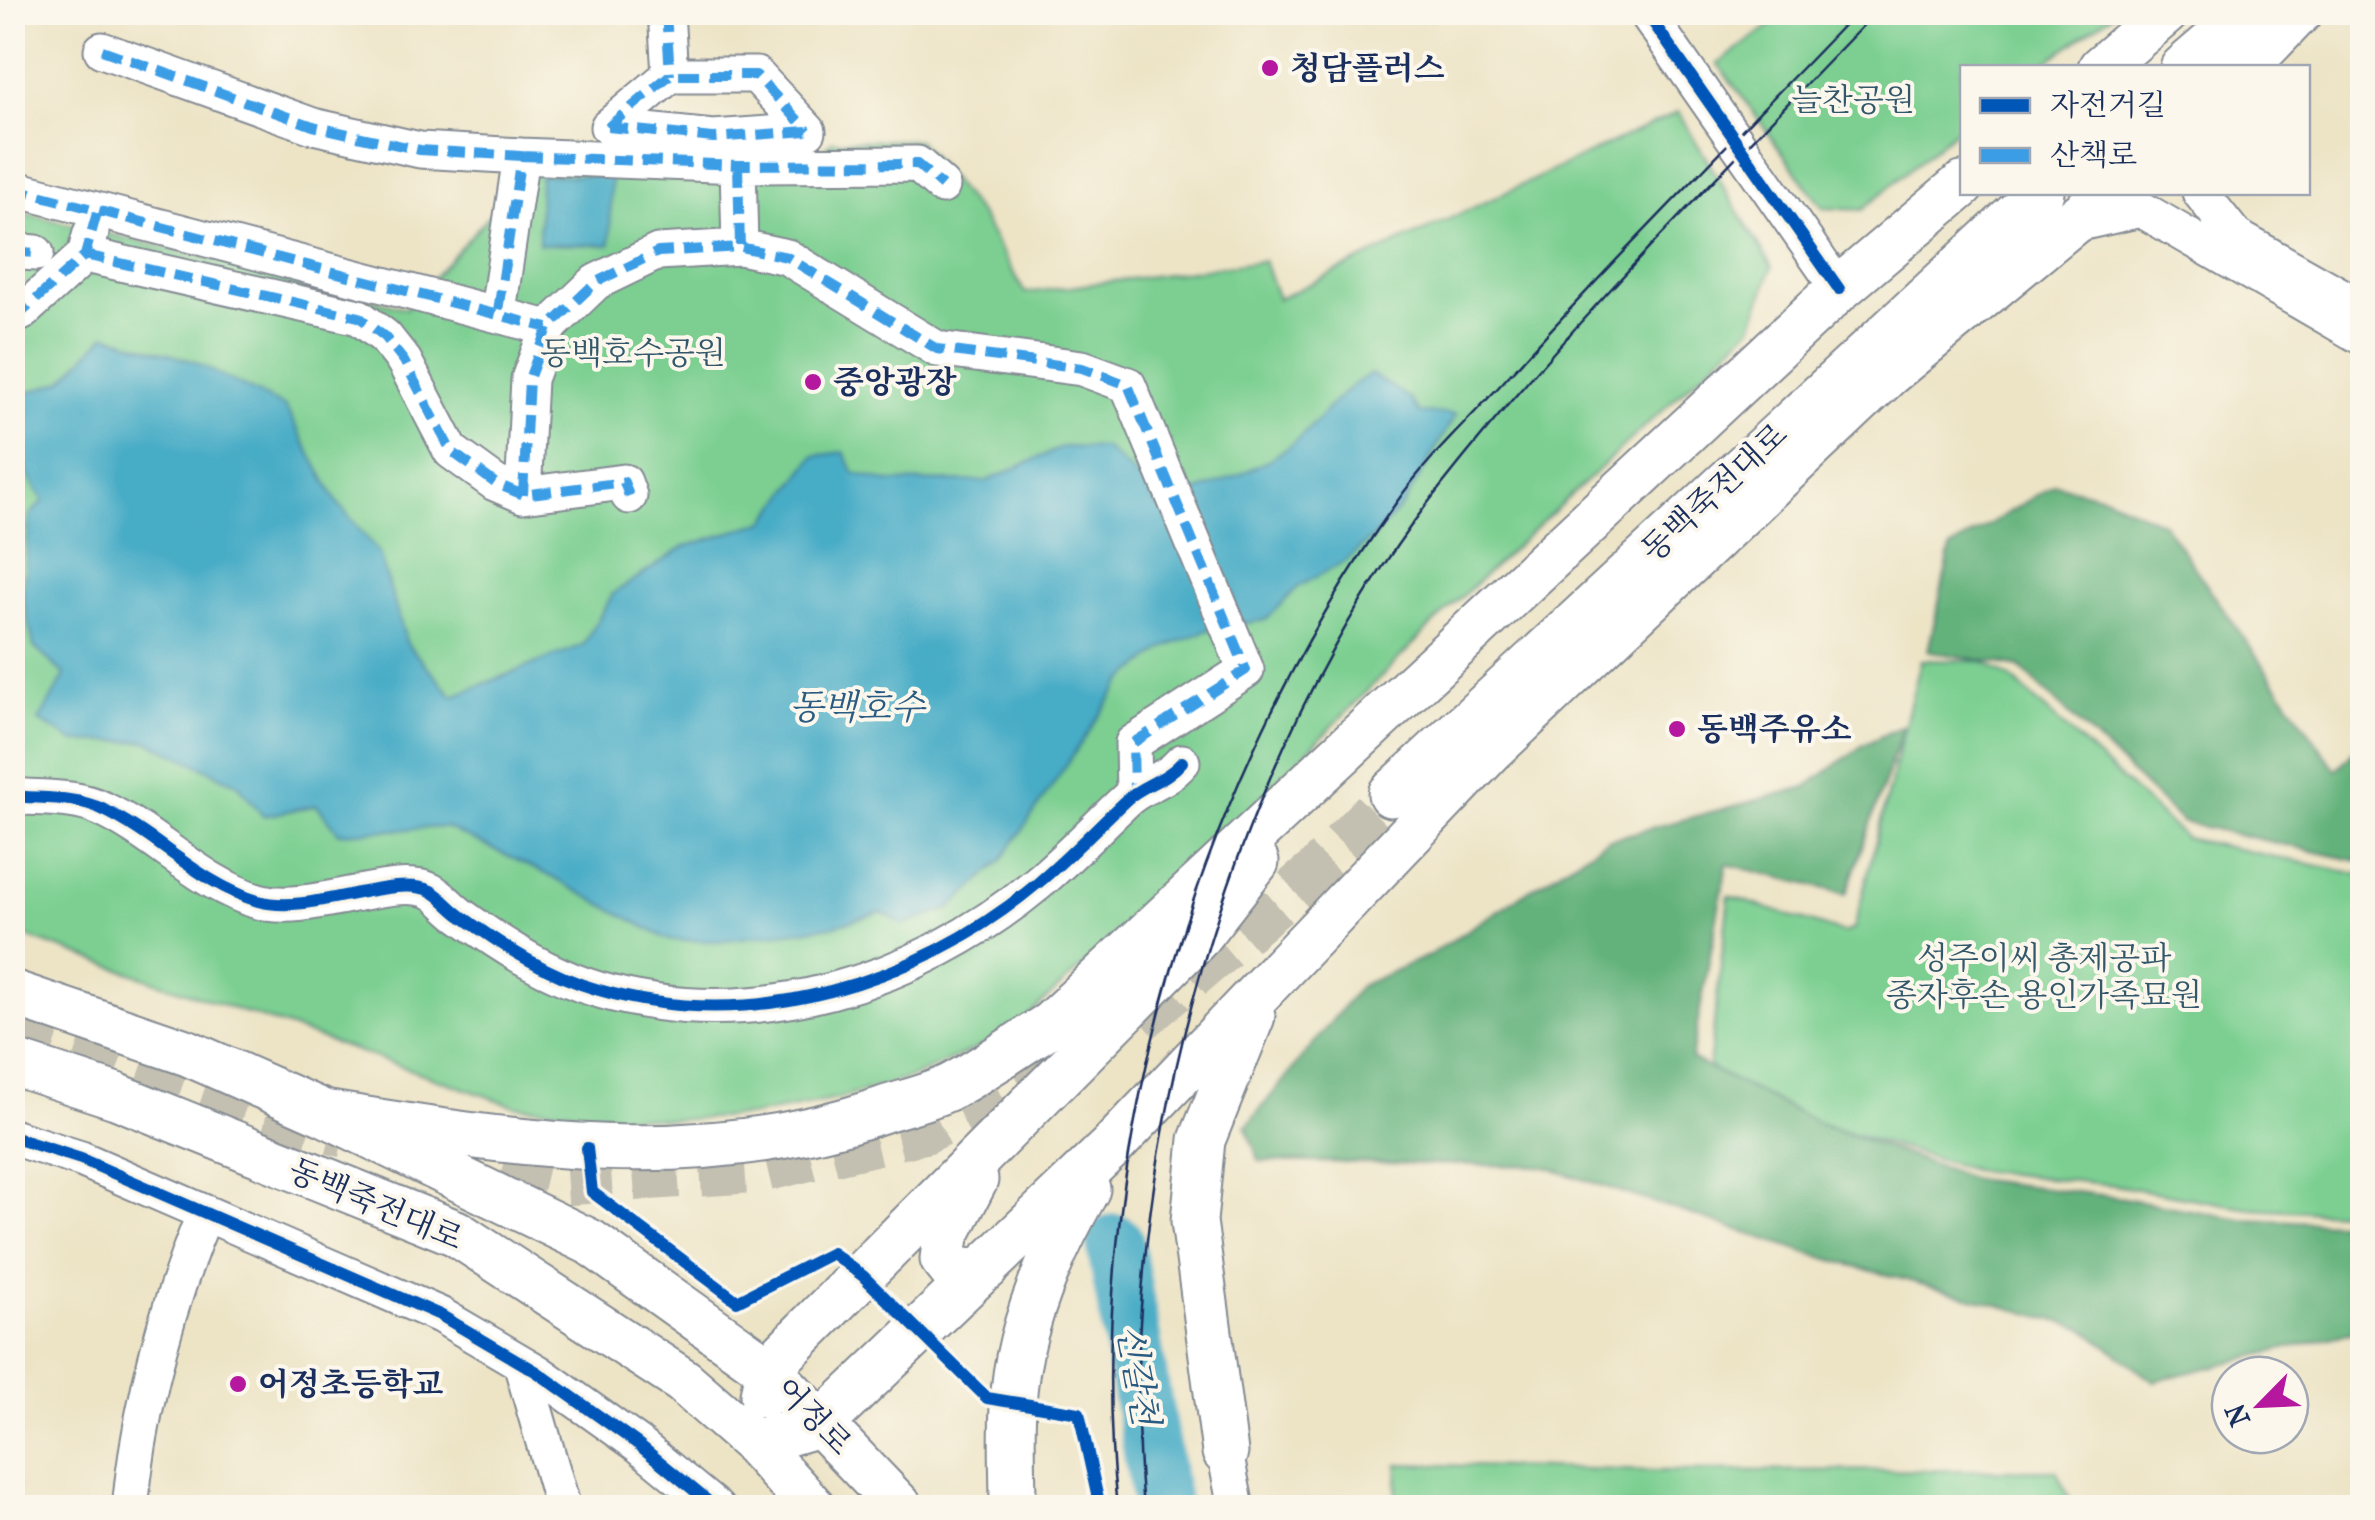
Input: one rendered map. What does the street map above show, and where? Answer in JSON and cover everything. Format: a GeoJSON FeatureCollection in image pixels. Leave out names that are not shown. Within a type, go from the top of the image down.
{"type":"FeatureCollection","features":[{"type":"Feature","properties":{"kind":"main road"},"geometry":{"type":"LineString","coordinates":[[2104,65],[2166,12]]}},
{"type":"Feature","properties":{"kind":"main road"},"geometry":{"type":"LineString","coordinates":[[2186,65],[2248,12]]}},
{"type":"Feature","properties":{"kind":"main road"},"geometry":{"type":"LineString","coordinates":[[2248,65],[2300,12]]}},
{"type":"Feature","properties":{"kind":"main road","name":"동백죽전대로"},"geometry":{"type":"LineString","coordinates":[[1339,753],[1839,290],[1960,187]]}},
{"type":"Feature","properties":{"kind":"main road","name":"동백죽전대로"},"geometry":{"type":"LineString","coordinates":[[1391,794],[2038,195]]}},
{"type":"Feature","properties":{"kind":"main road"},"geometry":{"type":"LineString","coordinates":[[1339,753],[1195,940],[768,1369],[754,1443],[822,1423],[1111,1147],[1490,751],[1888,374],[2106,195]]}},
{"type":"Feature","properties":{"kind":"main road"},"geometry":{"type":"LineString","coordinates":[[324,1113],[454,1134],[632,1151],[727,1146],[830,1126],[952,1086],[1051,1024],[1339,753]]}},
{"type":"Feature","properties":{"kind":"main road","name":"동백죽전대로"},"geometry":{"type":"LineString","coordinates":[[12,980],[324,1113],[590,1242],[768,1369]]}},
{"type":"Feature","properties":{"kind":"main road","name":"동백죽전대로"},"geometry":{"type":"LineString","coordinates":[[12,993],[188,1053]]}},
{"type":"Feature","properties":{"kind":"main road"},"geometry":{"type":"LineString","coordinates":[[1224,1452],[1194,1221],[1202,1140],[1262,993]]}},
{"type":"Feature","properties":{"kind":"main road","name":"동백죽전대로"},"geometry":{"type":"LineString","coordinates":[[12,1062],[116,1096],[456,1234],[683,1381],[754,1443]]}},
{"type":"Feature","properties":{"kind":"main road"},"geometry":{"type":"LineString","coordinates":[[986,1268],[956,1274],[944,1259],[946,1236],[1002,1130]]}},
{"type":"Feature","properties":{"kind":"main road"},"geometry":{"type":"LineString","coordinates":[[1013,1508],[1012,1404],[1028,1323],[1060,1235],[1111,1147]]}},
{"type":"Feature","properties":{"kind":"main road","name":"어정로"},"geometry":{"type":"LineString","coordinates":[[768,1369],[901,1508]]}},
{"type":"Feature","properties":{"kind":"main road","name":"어정로"},"geometry":{"type":"LineString","coordinates":[[754,1443],[813,1508]]}},
{"type":"Feature","properties":{"kind":"street"},"geometry":{"type":"LineString","coordinates":[[666,12],[670,75]]}},
{"type":"Feature","properties":{"kind":"street"},"geometry":{"type":"LineString","coordinates":[[1646,12],[1839,290]]}},
{"type":"Feature","properties":{"kind":"street"},"geometry":{"type":"LineString","coordinates":[[102,50],[313,126],[420,150],[738,165],[917,164],[942,186]]}},
{"type":"Feature","properties":{"kind":"street"},"geometry":{"type":"LineString","coordinates":[[712,65],[756,75],[808,132],[714,138],[608,127],[670,75],[712,65]]}},
{"type":"Feature","properties":{"kind":"street"},"geometry":{"type":"LineString","coordinates":[[498,312],[521,156]]}},
{"type":"Feature","properties":{"kind":"street"},"geometry":{"type":"LineString","coordinates":[[738,165],[740,247]]}},
{"type":"Feature","properties":{"kind":"street"},"geometry":{"type":"LineString","coordinates":[[12,188],[548,328]]}},
{"type":"Feature","properties":{"kind":"street"},"geometry":{"type":"LineString","coordinates":[[2202,195],[2234,236],[2362,308]]}},
{"type":"Feature","properties":{"kind":"street"},"geometry":{"type":"LineString","coordinates":[[2070,226],[2141,210],[2362,338]]}},
{"type":"Feature","properties":{"kind":"street"},"geometry":{"type":"LineString","coordinates":[[12,316],[21,313],[85,256],[97,213]]}},
{"type":"Feature","properties":{"kind":"street"},"geometry":{"type":"LineString","coordinates":[[523,495],[529,379],[548,328],[596,282],[658,252],[740,247],[787,258],[828,278],[937,349],[1082,368],[1128,385],[1246,670],[1133,744],[1134,792]]}},
{"type":"Feature","properties":{"kind":"street"},"geometry":{"type":"LineString","coordinates":[[85,256],[359,317],[385,337],[404,361],[450,451],[495,484],[523,495],[624,482],[629,496]]}},
{"type":"Feature","properties":{"kind":"street"},"geometry":{"type":"LineString","coordinates":[[12,796],[99,807],[140,829],[191,866],[258,901],[320,904],[413,887],[431,891],[509,948],[561,977],[647,1000],[720,1006],[776,1004],[820,995],[903,968],[977,927],[1038,884],[1134,792],[1170,775],[1182,762]]}},
{"type":"Feature","properties":{"kind":"street"},"geometry":{"type":"LineString","coordinates":[[12,1137],[81,1158],[440,1315],[521,1363],[638,1444],[716,1508]]}},
{"type":"Feature","properties":{"kind":"street"},"geometry":{"type":"LineString","coordinates":[[130,1508],[155,1359],[180,1274],[205,1213]]}},
{"type":"Feature","properties":{"kind":"street"},"geometry":{"type":"LineString","coordinates":[[521,1363],[563,1508]]}},
{"type":"Feature","properties":{"kind":"street"},"geometry":{"type":"LineString","coordinates":[[1224,1452],[1236,1508]]}},
{"type":"Feature","properties":{"kind":"green space","name":"늘찬공원"},"geometry":{"type":"Polygon","coordinates":[[[1787,12],[2114,13],[2043,65],[1960,65],[1960,127],[1862,210],[1823,208],[1718,64],[1787,12]]]}},
{"type":"Feature","properties":{"kind":"green space","name":"동백호수공원"},"geometry":{"type":"Polygon","coordinates":[[[1678,112],[1772,267],[1752,327],[1446,611],[1203,857],[1006,1036],[910,1078],[838,1099],[749,1116],[673,1120],[515,1106],[13,932],[13,210],[406,308],[547,151],[810,161],[832,141],[918,140],[980,215],[1025,293],[1264,261],[1278,299],[1678,112]]]}},
{"type":"Feature","properties":{"kind":"green space"},"geometry":{"type":"Polygon","coordinates":[[[2055,484],[2104,496],[2164,524],[2336,770],[2362,742],[2362,862],[2182,822],[2020,667],[1928,651],[1951,548],[2055,484]]]}},
{"type":"Feature","properties":{"kind":"green space","name":"성주이씨 총제공파 종자후손 용인가족묘원"},"geometry":{"type":"Polygon","coordinates":[[[1921,660],[1982,661],[2010,677],[2185,838],[2362,875],[2362,1214],[2248,1208],[2114,1185],[1973,1170],[1811,1121],[1709,1067],[1729,896],[1844,933],[1854,929],[1921,660]]]}},
{"type":"Feature","properties":{"kind":"green space"},"geometry":{"type":"Polygon","coordinates":[[[1904,725],[1846,894],[1727,864],[1691,1059],[1821,1124],[1973,1179],[2123,1198],[2241,1219],[2362,1224],[2362,1330],[2260,1355],[2210,1355],[2210,1367],[2154,1381],[2083,1328],[1821,1257],[1542,1166],[1259,1161],[1246,1127],[1360,986],[1428,956],[1607,840],[1806,787],[1863,745],[1904,725]]]}},
{"type":"Feature","properties":{"kind":"green space"},"geometry":{"type":"Polygon","coordinates":[[[1398,1464],[1659,1471],[2056,1470],[2074,1507],[1396,1507],[1398,1464]]]}},
{"type":"Feature","properties":{"kind":"water"},"geometry":{"type":"Polygon","coordinates":[[[540,175],[611,176],[610,245],[539,244],[540,175]]]}},
{"type":"Feature","properties":{"kind":"water","name":"동백호수"},"geometry":{"type":"Polygon","coordinates":[[[106,335],[192,361],[285,407],[337,502],[379,553],[407,644],[453,696],[583,645],[613,594],[684,547],[766,521],[814,456],[844,452],[854,473],[888,482],[987,481],[1063,447],[1105,448],[1142,481],[1156,506],[1222,482],[1269,459],[1296,441],[1346,391],[1371,374],[1410,399],[1419,413],[1456,414],[1403,505],[1346,561],[1299,586],[1266,620],[1212,628],[1164,648],[1123,681],[1002,860],[950,909],[904,925],[882,912],[832,926],[720,941],[669,940],[544,873],[445,827],[339,833],[317,805],[263,816],[238,784],[148,741],[75,742],[39,721],[65,675],[34,647],[23,596],[30,515],[44,501],[20,452],[12,398],[62,381],[106,335]]]}},
{"type":"Feature","properties":{"kind":"waterway","name":"신갈천"},"geometry":{"type":"LineString","coordinates":[[1115,1243],[1162,1508]]}},
{"type":"Feature","properties":{"kind":"tunnel"},"geometry":{"type":"LineString","coordinates":[[1140,1020],[1316,871],[1391,794]]}},
{"type":"Feature","properties":{"kind":"tunnel"},"geometry":{"type":"LineString","coordinates":[[12,1031],[247,1112],[344,1135]]}},
{"type":"Feature","properties":{"kind":"tunnel"},"geometry":{"type":"LineString","coordinates":[[436,1157],[550,1184],[761,1170],[926,1131],[1063,1065]]}},
{"type":"Feature","properties":{"kind":"tram line"},"geometry":{"type":"LineString","coordinates":[[1117,1508],[1110,1378],[1117,1245],[1137,1113],[1168,981],[1211,853],[1263,729],[1325,612],[1421,470],[1856,12]]}},
{"type":"Feature","properties":{"kind":"tram line"},"geometry":{"type":"LineString","coordinates":[[1143,1508],[1138,1379],[1147,1244],[1168,1107],[1201,970],[1246,837],[1301,710],[1367,592],[1441,486],[1492,424],[1653,244],[1876,12]]}},
{"type":"Feature","properties":{"kind":"marked path"},"geometry":{"type":"LineString","coordinates":[[666,12],[670,75]]}},
{"type":"Feature","properties":{"kind":"marked path"},"geometry":{"type":"LineString","coordinates":[[102,50],[313,126],[420,150],[521,156],[498,311]]}},
{"type":"Feature","properties":{"kind":"marked path"},"geometry":{"type":"LineString","coordinates":[[608,127],[670,75],[756,75],[808,131]]}},
{"type":"Feature","properties":{"kind":"marked path"},"geometry":{"type":"LineString","coordinates":[[608,127],[713,138],[808,131]]}},
{"type":"Feature","properties":{"kind":"marked path"},"geometry":{"type":"LineString","coordinates":[[521,156],[738,165],[917,164],[942,186]]}},
{"type":"Feature","properties":{"kind":"marked path"},"geometry":{"type":"LineString","coordinates":[[738,165],[740,247]]}},
{"type":"Feature","properties":{"kind":"marked path"},"geometry":{"type":"LineString","coordinates":[[12,188],[548,328]]}},
{"type":"Feature","properties":{"kind":"marked path"},"geometry":{"type":"LineString","coordinates":[[12,316],[21,313],[85,255],[97,213]]}},
{"type":"Feature","properties":{"kind":"marked path"},"geometry":{"type":"LineString","coordinates":[[523,495],[529,379],[548,328],[596,282],[658,252],[740,247],[787,257],[937,349],[1082,368],[1128,385],[1246,670],[1133,743],[1134,792]]}},
{"type":"Feature","properties":{"kind":"marked path"},"geometry":{"type":"LineString","coordinates":[[12,251],[36,253]]}},
{"type":"Feature","properties":{"kind":"marked path"},"geometry":{"type":"LineString","coordinates":[[85,255],[359,317],[385,337],[404,361],[451,451],[495,483],[523,495],[624,482],[629,496]]}},
{"type":"Feature","properties":{"kind":"cycle path"},"geometry":{"type":"LineString","coordinates":[[1646,12],[1839,289]]}},
{"type":"Feature","properties":{"kind":"cycle path"},"geometry":{"type":"LineString","coordinates":[[12,796],[70,800],[102,809],[217,883],[258,901],[302,903],[415,887],[435,893],[476,927],[562,977],[599,990],[657,1002],[716,1006],[774,1002],[831,991],[887,973],[940,948],[991,918],[1038,883],[1126,800],[1182,762]]}},
{"type":"Feature","properties":{"kind":"cycle path"},"geometry":{"type":"LineString","coordinates":[[12,1137],[81,1159],[440,1315],[537,1372],[638,1444],[716,1508]]}},
{"type":"Feature","properties":{"kind":"cycle path"},"geometry":{"type":"LineString","coordinates":[[587,1148],[592,1192],[737,1301],[832,1253],[863,1276],[987,1398],[1079,1413],[1100,1508]]}},
{"type":"Feature","properties":{"kind":"place","name":"청담플러스"},"geometry":{"type":"Point","coordinates":[1270,68]}},
{"type":"Feature","properties":{"kind":"place","name":"중앙광장"},"geometry":{"type":"Point","coordinates":[813,382]}},
{"type":"Feature","properties":{"kind":"place","name":"동백주유소"},"geometry":{"type":"Point","coordinates":[1677,729]}},
{"type":"Feature","properties":{"kind":"place","name":"어정초등학교"},"geometry":{"type":"Point","coordinates":[238,1384]}}]}
